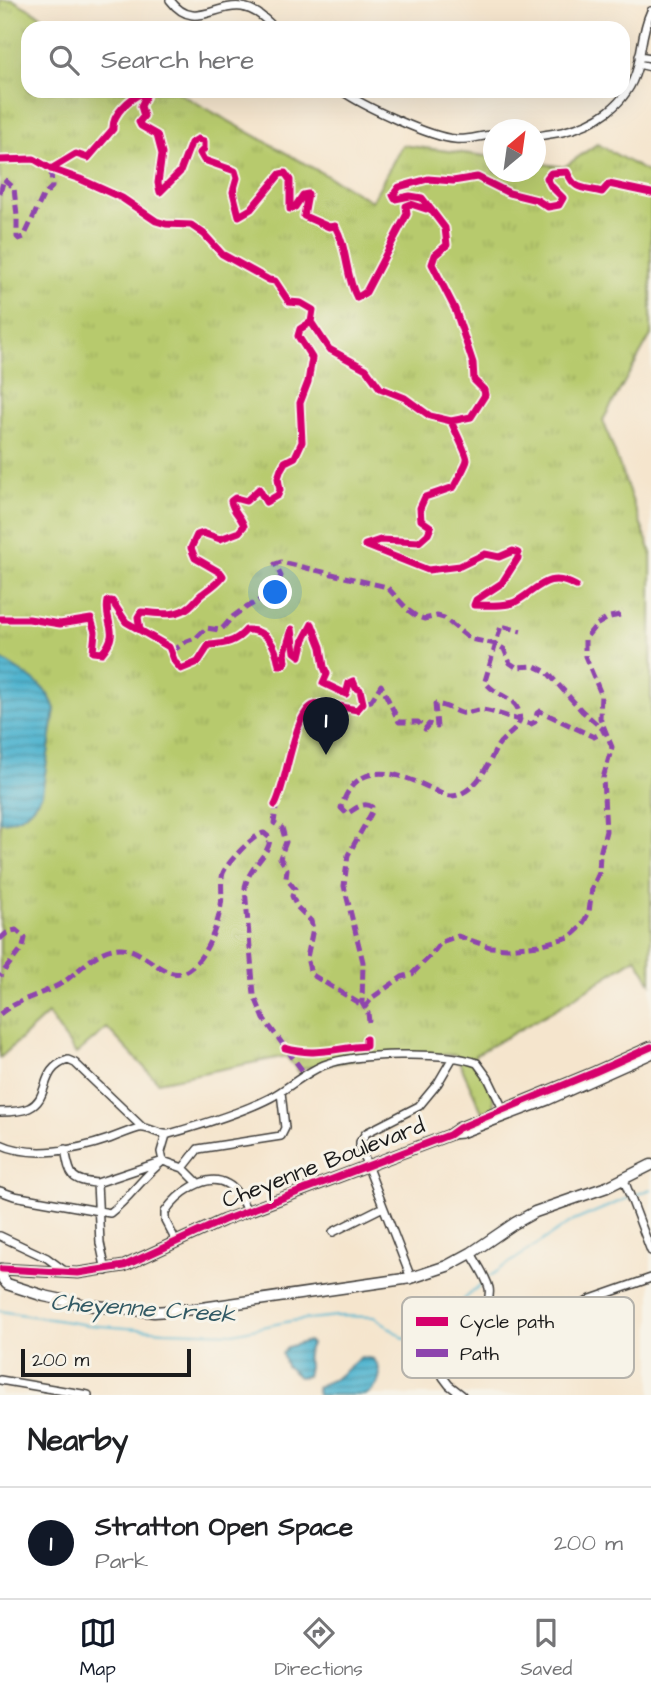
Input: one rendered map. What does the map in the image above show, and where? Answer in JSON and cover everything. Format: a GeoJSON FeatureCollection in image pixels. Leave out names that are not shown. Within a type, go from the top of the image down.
{"type":"FeatureCollection","features":[{"type":"Feature","properties":{"kind":"street"},"geometry":{"type":"LineString","coordinates":[[170,0],[180,10],[192,15],[206,15],[233,7],[246,8],[267,21]]}},
{"type":"Feature","properties":{"kind":"street"},"geometry":{"type":"LineString","coordinates":[[630,87],[651,11]]}},
{"type":"Feature","properties":{"kind":"street"},"geometry":{"type":"LineString","coordinates":[[639,60],[651,58]]}},
{"type":"Feature","properties":{"kind":"street"},"geometry":{"type":"LineString","coordinates":[[639,60],[651,67]]}},
{"type":"Feature","properties":{"kind":"street"},"geometry":{"type":"LineString","coordinates":[[355,98],[392,117],[448,138],[463,140],[483,137]]}},
{"type":"Feature","properties":{"kind":"street"},"geometry":{"type":"LineString","coordinates":[[546,134],[563,132],[600,118],[622,98]]}},
{"type":"Feature","properties":{"kind":"street","name":"Cheyenne Boulevard"},"geometry":{"type":"LineString","coordinates":[[1,1269],[67,1273],[106,1271],[134,1263],[176,1241],[247,1211],[449,1135],[459,1128],[651,1047]]}},
{"type":"Feature","properties":{"kind":"street","name":"Cheyenne Boulevard"},"geometry":{"type":"LineString","coordinates":[[449,1135],[461,1134],[548,1101],[651,1055]]}},
{"type":"Feature","properties":{"kind":"street"},"geometry":{"type":"LineString","coordinates":[[0,1112],[25,1110],[34,1105],[50,1071],[62,1062],[72,1061],[142,1127],[166,1135],[255,1105],[281,1092],[305,1074],[337,1061],[375,1056],[471,1061],[481,1066],[503,1109]]}},
{"type":"Feature","properties":{"kind":"street"},"geometry":{"type":"LineString","coordinates":[[411,1278],[360,1147],[362,1137],[419,1106],[438,1083],[452,1059]]}},
{"type":"Feature","properties":{"kind":"street"},"geometry":{"type":"LineString","coordinates":[[183,1168],[198,1149],[281,1136],[285,1122],[281,1092]]}},
{"type":"Feature","properties":{"kind":"street"},"geometry":{"type":"LineString","coordinates":[[0,1144],[21,1152],[65,1149],[142,1127]]}},
{"type":"Feature","properties":{"kind":"street"},"geometry":{"type":"LineString","coordinates":[[163,1160],[161,1152],[166,1135]]}},
{"type":"Feature","properties":{"kind":"street"},"geometry":{"type":"LineString","coordinates":[[65,1149],[73,1177],[82,1182],[97,1182],[163,1160],[183,1168],[198,1183]]}},
{"type":"Feature","properties":{"kind":"street"},"geometry":{"type":"LineString","coordinates":[[0,1191],[14,1196],[110,1213],[150,1170],[163,1160]]}},
{"type":"Feature","properties":{"kind":"street"},"geometry":{"type":"LineString","coordinates":[[1,1269],[7,1284],[44,1296],[105,1308],[154,1312],[195,1309],[411,1278],[471,1253],[528,1216],[624,1180],[651,1165]]}},
{"type":"Feature","properties":{"kind":"street"},"geometry":{"type":"LineString","coordinates":[[624,1180],[647,1229],[651,1251]]}},
{"type":"Feature","properties":{"kind":"street"},"geometry":{"type":"LineString","coordinates":[[97,1182],[97,1212],[106,1271]]}},
{"type":"Feature","properties":{"kind":"street"},"geometry":{"type":"LineString","coordinates":[[176,1241],[165,1220],[165,1212],[198,1183],[225,1182],[234,1190],[247,1211]]}},
{"type":"Feature","properties":{"kind":"street"},"geometry":{"type":"LineString","coordinates":[[333,1232],[383,1207]]}},
{"type":"Feature","properties":{"kind":"street"},"geometry":{"type":"LineString","coordinates":[[0,1236],[47,1258],[67,1273]]}},
{"type":"Feature","properties":{"kind":"street"},"geometry":{"type":"LineString","coordinates":[[471,1253],[485,1280],[490,1293],[489,1297]]}},
{"type":"Feature","properties":{"kind":"street"},"geometry":{"type":"LineString","coordinates":[[597,1297],[651,1278]]}},
{"type":"Feature","properties":{"kind":"street"},"geometry":{"type":"LineString","coordinates":[[444,1378],[462,1395]]}},
{"type":"Feature","properties":{"kind":"street"},"geometry":{"type":"LineString","coordinates":[[0,1380],[88,1395]]}},
{"type":"Feature","properties":{"kind":"green space"},"geometry":{"type":"Polygon","coordinates":[[[0,0],[13,0],[50,21],[21,21],[21,98],[188,98],[372,201],[402,145],[483,156],[483,182],[546,182],[546,164],[564,167],[597,144],[651,174],[651,335],[603,420],[651,552],[651,983],[636,958],[561,1006],[475,1055],[474,1065],[489,1084],[494,1102],[493,1108],[482,1112],[456,1055],[401,1053],[304,1068],[299,1072],[286,1056],[158,1082],[107,1028],[76,1054],[48,1014],[0,1058],[0,0]]]}},
{"type":"Feature","properties":{"kind":"water"},"geometry":{"type":"Polygon","coordinates":[[[0,658],[40,686],[52,701],[55,710],[42,794],[25,814],[14,820],[0,822],[0,658]]]}},
{"type":"Feature","properties":{"kind":"water"},"geometry":{"type":"Polygon","coordinates":[[[308,1341],[311,1344],[307,1355],[307,1376],[299,1377],[286,1366],[282,1354],[287,1347],[308,1341]]]}},
{"type":"Feature","properties":{"kind":"water"},"geometry":{"type":"Polygon","coordinates":[[[361,1357],[373,1359],[377,1364],[380,1374],[374,1389],[364,1395],[318,1395],[316,1387],[335,1379],[361,1357]]]}},
{"type":"Feature","properties":{"kind":"waterway","name":"Cheyenne Creek"},"geometry":{"type":"LineString","coordinates":[[633,1196],[651,1189]]}},
{"type":"Feature","properties":{"kind":"waterway","name":"Cheyenne Creek"},"geometry":{"type":"LineString","coordinates":[[487,1278],[569,1223],[628,1198]]}},
{"type":"Feature","properties":{"kind":"waterway","name":"Cheyenne Creek"},"geometry":{"type":"LineString","coordinates":[[467,1297],[483,1282]]}},
{"type":"Feature","properties":{"kind":"waterway","name":"Cheyenne Creek"},"geometry":{"type":"LineString","coordinates":[[0,1311],[88,1325],[233,1333],[291,1321],[337,1316],[374,1317],[402,1337]]}},
{"type":"Feature","properties":{"kind":"marked path"},"geometry":{"type":"LineString","coordinates":[[0,193],[4,179],[14,188],[17,237],[24,237],[43,196],[52,187],[51,169]]}},
{"type":"Feature","properties":{"kind":"marked path"},"geometry":{"type":"LineString","coordinates":[[171,652],[196,638],[206,628],[220,630],[235,615],[272,591],[281,576],[275,564],[281,562],[387,587],[416,616],[424,619],[437,616],[444,618],[470,639],[496,644],[504,649],[510,663],[516,667],[535,666],[547,672],[582,711],[605,731],[594,737],[540,711],[535,722],[531,724],[489,711],[461,713],[435,704],[437,727],[429,724],[425,729],[418,722],[399,722],[381,685],[371,701],[363,703]]}},
{"type":"Feature","properties":{"kind":"marked path"},"geometry":{"type":"LineString","coordinates":[[277,801],[274,823],[282,828],[286,842],[280,858],[287,869],[286,878],[295,889],[292,896],[297,907],[311,921],[313,929],[307,958],[311,974],[365,1007],[373,997],[402,977],[412,974],[441,942],[458,936],[490,947],[507,948],[539,945],[570,937],[581,927],[589,912],[592,888],[599,873],[600,854],[606,831],[603,778],[612,747],[600,718],[601,694],[585,656],[585,639],[596,625],[620,615],[623,611]]}},
{"type":"Feature","properties":{"kind":"marked path"},"geometry":{"type":"LineString","coordinates":[[369,1022],[368,1013],[362,1003],[363,962],[344,886],[348,855],[372,812],[372,807],[362,805],[347,814],[341,808],[355,782],[376,774],[401,776],[450,796],[458,795],[472,786],[482,775],[497,747],[518,724],[519,713],[514,703],[493,690],[485,681],[501,626],[521,631]]}},
{"type":"Feature","properties":{"kind":"marked path"},"geometry":{"type":"LineString","coordinates":[[0,1014],[62,983],[96,956],[111,949],[129,949],[174,973],[192,967],[207,947],[217,921],[223,873],[241,850],[264,833],[270,838],[267,850],[250,873],[245,888],[254,995],[264,1019],[305,1074]]}},
{"type":"Feature","properties":{"kind":"marked path"},"geometry":{"type":"LineString","coordinates":[[0,939],[8,932],[16,930],[25,938],[23,947],[0,976]]}},
{"type":"Feature","properties":{"kind":"cycle path"},"geometry":{"type":"LineString","coordinates":[[51,169],[76,154],[88,158],[113,129],[115,118],[123,107],[135,98]]}},
{"type":"Feature","properties":{"kind":"cycle path"},"geometry":{"type":"LineString","coordinates":[[145,98],[141,106],[144,116],[139,122],[157,135],[162,154],[158,183],[160,192],[180,172],[191,143],[198,139],[204,141],[204,149],[200,153],[204,160],[235,171],[237,178],[233,192],[239,216],[251,209],[280,174],[285,173],[290,180],[290,209],[295,207],[303,195],[308,194],[304,216],[329,227],[335,226],[357,298],[366,292],[407,214],[406,206],[411,204],[426,209]]}},
{"type":"Feature","properties":{"kind":"cycle path"},"geometry":{"type":"LineString","coordinates":[[0,160],[34,159],[51,169],[122,198],[156,221],[191,225],[204,234],[222,254],[275,281],[289,302],[301,303],[313,310],[311,322],[329,349],[366,369],[380,388],[405,398],[430,416],[451,421]]}},
{"type":"Feature","properties":{"kind":"cycle path"},"geometry":{"type":"LineString","coordinates":[[576,586],[558,580],[551,581],[513,603],[474,605],[476,600],[502,583],[518,558],[518,553],[513,551],[499,557],[485,554],[460,566],[428,570],[365,545],[380,540],[419,542],[428,534],[431,527],[421,520],[420,508],[425,497],[454,487],[467,462],[451,421],[471,417],[485,395],[484,390],[474,380],[473,363],[455,309],[432,264],[435,255],[447,245],[445,228],[422,198],[410,196],[395,199],[393,195],[399,187],[428,179],[453,181],[477,177],[509,193],[537,200],[548,207],[559,205],[563,198],[547,178],[551,173],[567,172],[573,182],[585,188],[602,192],[609,184],[651,193]]}},
{"type":"Feature","properties":{"kind":"cycle path"},"geometry":{"type":"LineString","coordinates":[[140,630],[138,617],[141,612],[166,614],[185,610],[223,576],[195,558],[191,548],[197,535],[203,533],[220,539],[239,532],[244,526],[231,501],[235,498],[246,501],[259,489],[266,502],[278,495],[281,469],[285,462],[295,457],[302,442],[300,403],[308,382],[312,358],[298,336],[300,329],[311,322]]}},
{"type":"Feature","properties":{"kind":"cycle path"},"geometry":{"type":"LineString","coordinates":[[0,619],[29,619],[60,624],[91,619],[95,632],[93,652],[102,653],[111,638],[107,609],[108,601],[112,601],[126,622],[169,647],[181,669],[198,662],[209,645],[230,642],[246,630],[260,632],[265,636],[276,651],[279,665],[283,665],[292,629],[295,652],[300,656],[304,639],[312,624],[327,674],[323,683],[346,694],[349,683],[353,681],[360,690],[363,703],[357,710],[324,704],[314,705],[307,710],[296,735],[275,805]]}},
{"type":"Feature","properties":{"kind":"cycle path"},"geometry":{"type":"LineString","coordinates":[[285,1048],[306,1052],[325,1051],[366,1046],[366,1039]]}},
{"type":"Feature","properties":{"kind":"cycle path"},"geometry":{"type":"LineString","coordinates":[[2,1269],[78,1273],[124,1266],[224,1220],[449,1135],[459,1128],[651,1047]]}},
{"type":"Feature","properties":{"kind":"place","name":"Stratton Open Space"},"geometry":{"type":"Point","coordinates":[326,755]}}]}
